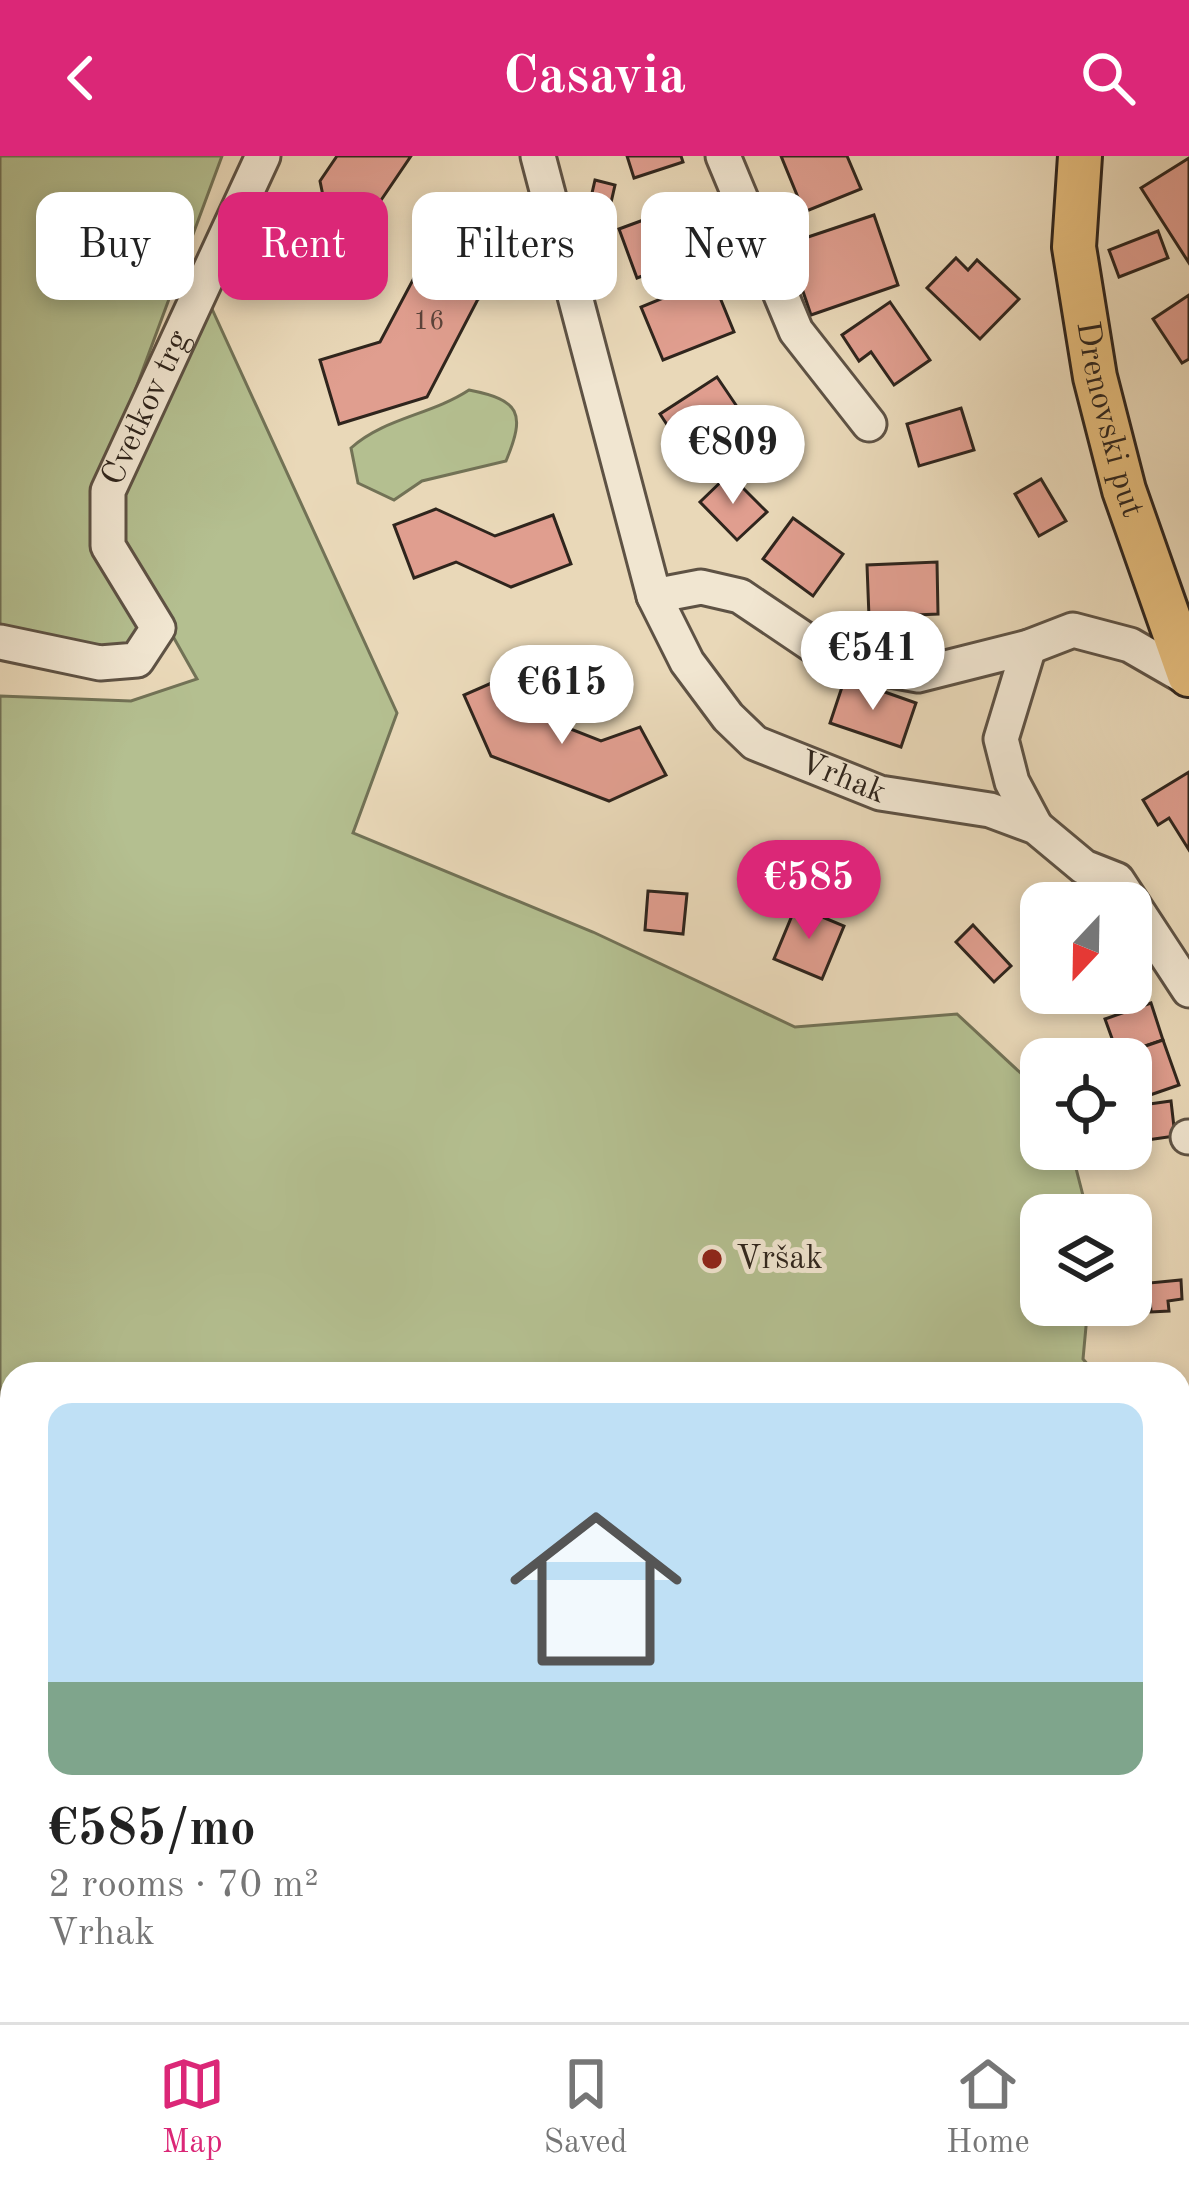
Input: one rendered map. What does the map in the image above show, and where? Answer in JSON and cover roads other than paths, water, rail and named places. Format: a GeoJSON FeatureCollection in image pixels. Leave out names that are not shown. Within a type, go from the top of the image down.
{"type":"FeatureCollection","features":[{"type":"Feature","properties":{"kind":"main road","name":"Drenovski put"},"geometry":{"type":"LineString","coordinates":[[1080,156],[1074,247],[1095,377],[1124,490],[1189,677]]}},
{"type":"Feature","properties":{"kind":"street","name":"Cvetkov trg"},"geometry":{"type":"LineString","coordinates":[[0,642],[100,663],[136,660],[158,628],[108,546],[108,491],[263,156]]}},
{"type":"Feature","properties":{"kind":"street","name":"Vrhak"},"geometry":{"type":"LineString","coordinates":[[538,156],[654,596],[687,662],[728,717],[755,743],[880,793],[990,810],[1036,827],[1084,867],[1118,880],[1189,990]]}},
{"type":"Feature","properties":{"kind":"street"},"geometry":{"type":"LineString","coordinates":[[723,156],[796,331],[869,424]]}},
{"type":"Feature","properties":{"kind":"street"},"geometry":{"type":"LineString","coordinates":[[654,596],[700,587],[740,596],[835,660],[918,675],[1029,647],[1073,630],[1130,645],[1189,677]]}},
{"type":"Feature","properties":{"kind":"street","name":"Vrhak"},"geometry":{"type":"LineString","coordinates":[[1029,647],[1001,739],[1012,782],[1036,827]]}},
{"type":"Feature","properties":{"kind":"place","name":"Vršak"},"geometry":{"type":"Point","coordinates":[712,1259]}}]}
